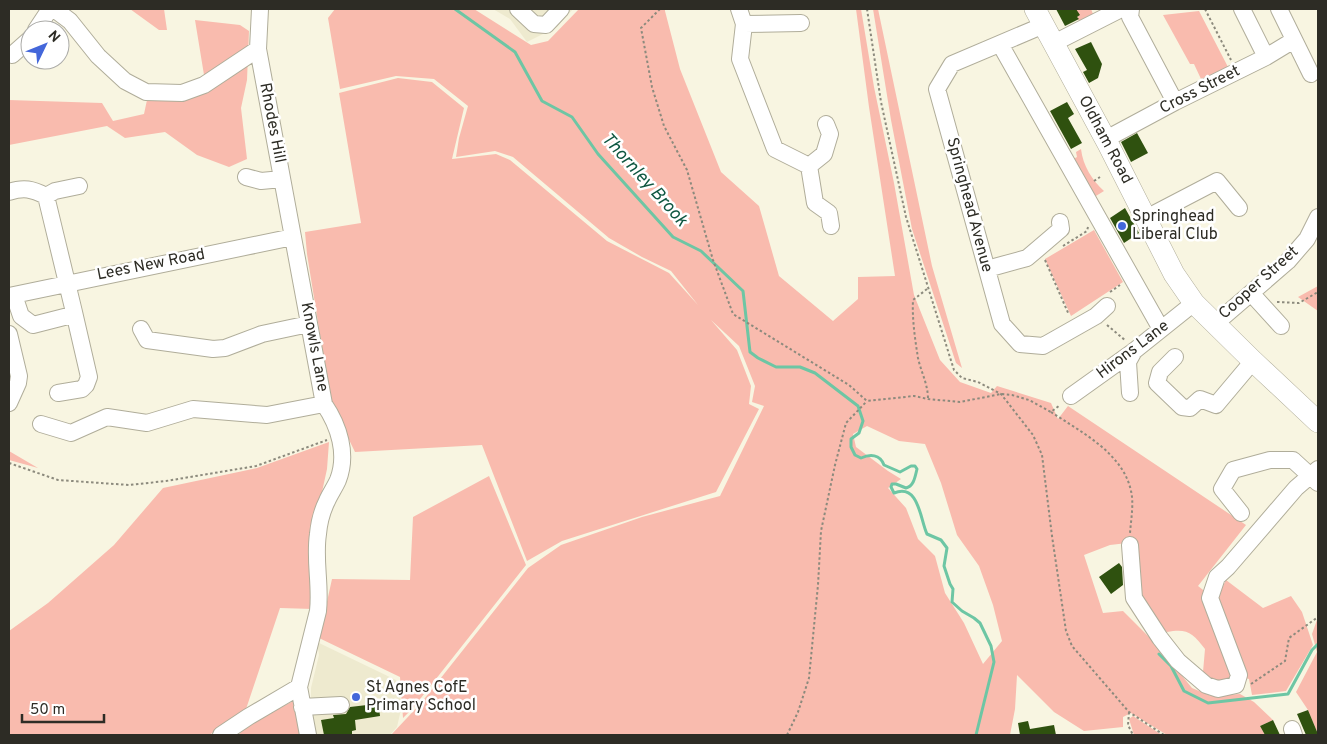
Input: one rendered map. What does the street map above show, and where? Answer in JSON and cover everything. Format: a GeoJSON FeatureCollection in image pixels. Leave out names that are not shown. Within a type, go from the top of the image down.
{"type":"FeatureCollection","features":[{"type":"Feature","properties":{"kind":"main road","name":"Oldham Road"},"geometry":{"type":"LineString","coordinates":[[1040,17],[1106,140],[1174,274],[1194,303],[1318,422]]}},
{"type":"Feature","properties":{"kind":"street"},"geometry":{"type":"LineString","coordinates":[[43,20],[50,9]]}},
{"type":"Feature","properties":{"kind":"street"},"geometry":{"type":"LineString","coordinates":[[54,9],[70,21],[98,56],[125,81],[146,92],[182,93],[204,85],[258,49]]}},
{"type":"Feature","properties":{"kind":"street","name":"Rhodes Hill"},"geometry":{"type":"LineString","coordinates":[[260,9],[258,49],[293,237]]}},
{"type":"Feature","properties":{"kind":"street"},"geometry":{"type":"LineString","coordinates":[[518,9],[534,24],[546,25],[561,9]]}},
{"type":"Feature","properties":{"kind":"street"},"geometry":{"type":"LineString","coordinates":[[1054,43],[1102,13],[1121,9]]}},
{"type":"Feature","properties":{"kind":"street"},"geometry":{"type":"LineString","coordinates":[[1131,9],[1130,17],[1175,102]]}},
{"type":"Feature","properties":{"kind":"street"},"geometry":{"type":"LineString","coordinates":[[1242,9],[1266,57]]}},
{"type":"Feature","properties":{"kind":"street"},"geometry":{"type":"LineString","coordinates":[[1279,9],[1311,74]]}},
{"type":"Feature","properties":{"kind":"street"},"geometry":{"type":"LineString","coordinates":[[801,23],[742,16],[740,59],[775,149],[809,166]]}},
{"type":"Feature","properties":{"kind":"street","name":"Springhead Avenue"},"geometry":{"type":"LineString","coordinates":[[1040,17],[1000,44],[952,64],[937,89],[1002,324],[1020,344],[1043,346],[1104,304]]}},
{"type":"Feature","properties":{"kind":"street","name":"Cross Street"},"geometry":{"type":"LineString","coordinates":[[1106,140],[1175,102],[1266,57],[1294,40]]}},
{"type":"Feature","properties":{"kind":"street"},"geometry":{"type":"LineString","coordinates":[[1000,44],[1096,223],[1161,329]]}},
{"type":"Feature","properties":{"kind":"street"},"geometry":{"type":"LineString","coordinates":[[12,55],[20,48]]}},
{"type":"Feature","properties":{"kind":"street"},"geometry":{"type":"LineString","coordinates":[[809,166],[824,154],[830,134],[826,124]]}},
{"type":"Feature","properties":{"kind":"street"},"geometry":{"type":"LineString","coordinates":[[809,166],[815,203],[829,213],[831,226]]}},
{"type":"Feature","properties":{"kind":"street"},"geometry":{"type":"LineString","coordinates":[[246,177],[261,181],[282,179]]}},
{"type":"Feature","properties":{"kind":"street"},"geometry":{"type":"LineString","coordinates":[[1146,218],[1217,181],[1239,208]]}},
{"type":"Feature","properties":{"kind":"street"},"geometry":{"type":"LineString","coordinates":[[46,196],[55,191],[79,186]]}},
{"type":"Feature","properties":{"kind":"street"},"geometry":{"type":"LineString","coordinates":[[9,192],[21,188],[34,190],[46,196],[68,282],[88,381],[82,389],[58,393]]}},
{"type":"Feature","properties":{"kind":"street","name":"Cooper Street"},"geometry":{"type":"LineString","coordinates":[[1215,324],[1288,261],[1307,238],[1318,217]]}},
{"type":"Feature","properties":{"kind":"street"},"geometry":{"type":"LineString","coordinates":[[987,269],[1031,255],[1061,230],[1060,222]]}},
{"type":"Feature","properties":{"kind":"street","name":"Lees New Road"},"geometry":{"type":"LineString","coordinates":[[11,295],[293,237]]}},
{"type":"Feature","properties":{"kind":"street","name":"Knowls Lane"},"geometry":{"type":"LineString","coordinates":[[293,237],[324,404],[333,417],[340,436],[343,456],[338,479],[327,501],[318,533],[316,553],[320,598],[299,688]]}},
{"type":"Feature","properties":{"kind":"street"},"geometry":{"type":"LineString","coordinates":[[1256,288],[1281,326]]}},
{"type":"Feature","properties":{"kind":"street"},"geometry":{"type":"LineString","coordinates":[[11,295],[21,316],[33,325],[74,312]]}},
{"type":"Feature","properties":{"kind":"street","name":"Hirons Lane"},"geometry":{"type":"LineString","coordinates":[[1071,396],[1135,350],[1194,303]]}},
{"type":"Feature","properties":{"kind":"street"},"geometry":{"type":"LineString","coordinates":[[141,329],[147,340],[219,349],[262,334],[309,324]]}},
{"type":"Feature","properties":{"kind":"street"},"geometry":{"type":"LineString","coordinates":[[9,334],[19,376],[9,403]]}},
{"type":"Feature","properties":{"kind":"street"},"geometry":{"type":"LineString","coordinates":[[1130,393],[1128,362],[1135,350]]}},
{"type":"Feature","properties":{"kind":"street"},"geometry":{"type":"LineString","coordinates":[[1175,357],[1160,372],[1157,383],[1182,407],[1190,408],[1200,398],[1216,405],[1253,361]]}},
{"type":"Feature","properties":{"kind":"street"},"geometry":{"type":"LineString","coordinates":[[41,424],[71,433],[107,417],[147,423],[193,409],[268,415],[324,404]]}},
{"type":"Feature","properties":{"kind":"street"},"geometry":{"type":"LineString","coordinates":[[1130,545],[1134,598],[1160,638],[1178,661],[1206,685],[1218,689],[1236,685],[1239,675],[1210,598],[1217,577],[1228,567],[1296,488],[1315,476],[1292,460],[1270,460],[1232,470],[1222,489],[1241,513]]}},
{"type":"Feature","properties":{"kind":"street"},"geometry":{"type":"LineString","coordinates":[[221,735],[299,688],[308,735]]}},
{"type":"Feature","properties":{"kind":"street"},"geometry":{"type":"LineString","coordinates":[[302,707],[341,705]]}},
{"type":"Feature","properties":{"kind":"path"},"geometry":{"type":"LineString","coordinates":[[660,9],[641,28],[652,87],[664,126],[687,170],[713,260],[733,314],[849,385],[866,402]]}},
{"type":"Feature","properties":{"kind":"path"},"geometry":{"type":"LineString","coordinates":[[867,9],[883,112],[906,217],[927,289],[954,370],[962,378],[978,382],[1001,394],[1033,435],[1042,455],[1066,631],[1072,646],[1129,712],[1164,735]]}},
{"type":"Feature","properties":{"kind":"path"},"geometry":{"type":"LineString","coordinates":[[1205,9],[1234,65]]}},
{"type":"Feature","properties":{"kind":"path"},"geometry":{"type":"LineString","coordinates":[[1095,180],[1100,177]]}},
{"type":"Feature","properties":{"kind":"path"},"geometry":{"type":"LineString","coordinates":[[1087,232],[1088,225],[1096,223]]}},
{"type":"Feature","properties":{"kind":"path"},"geometry":{"type":"LineString","coordinates":[[1058,249],[1087,232],[1096,223]]}},
{"type":"Feature","properties":{"kind":"path"},"geometry":{"type":"LineString","coordinates":[[1044,258],[1071,318]]}},
{"type":"Feature","properties":{"kind":"path"},"geometry":{"type":"LineString","coordinates":[[1124,282],[1104,304],[1135,350]]}},
{"type":"Feature","properties":{"kind":"path"},"geometry":{"type":"LineString","coordinates":[[1256,288],[1275,301],[1299,304],[1318,292]]}},
{"type":"Feature","properties":{"kind":"path"},"geometry":{"type":"LineString","coordinates":[[927,289],[913,300],[912,313],[919,359],[928,388],[928,399]]}},
{"type":"Feature","properties":{"kind":"path"},"geometry":{"type":"LineString","coordinates":[[787,735],[798,712],[809,678],[821,531],[835,465],[846,423],[866,402],[914,396],[960,402],[1001,394],[1029,400],[1051,412],[1098,444],[1116,460],[1124,472],[1132,491],[1130,545]]}},
{"type":"Feature","properties":{"kind":"path"},"geometry":{"type":"LineString","coordinates":[[1051,412],[1071,396]]}},
{"type":"Feature","properties":{"kind":"path"},"geometry":{"type":"LineString","coordinates":[[9,463],[58,480],[129,485],[176,480],[256,466],[340,436]]}},
{"type":"Feature","properties":{"kind":"path"},"geometry":{"type":"LineString","coordinates":[[1237,682],[1248,686],[1285,661],[1289,638],[1318,617]]}},
{"type":"Feature","properties":{"kind":"path"},"geometry":{"type":"LineString","coordinates":[[1129,712],[1128,725],[1133,735]]}},
{"type":"Feature","properties":{"kind":"shaded area"},"geometry":{"type":"Polygon","coordinates":[[[130,9],[164,9],[167,30],[159,30],[130,9]]]}},
{"type":"Feature","properties":{"kind":"shaded area"},"geometry":{"type":"Polygon","coordinates":[[[335,9],[474,9],[531,45],[548,41],[579,9],[665,9],[680,69],[721,172],[759,206],[779,276],[833,321],[858,299],[858,277],[895,276],[856,9],[861,9],[914,295],[940,360],[960,382],[991,393],[997,386],[1051,403],[1058,419],[1068,406],[1246,525],[1198,586],[1216,600],[1226,580],[1263,608],[1291,596],[1302,612],[1313,645],[1286,691],[1252,695],[1249,679],[1235,675],[1218,685],[1203,672],[1205,649],[1197,639],[1185,631],[1167,632],[1142,608],[1136,542],[1110,545],[1084,555],[1103,613],[1123,611],[1157,645],[1192,688],[1211,696],[1240,694],[1254,702],[1273,720],[1260,726],[1265,735],[1167,735],[1131,713],[1123,717],[1123,727],[1084,731],[1054,712],[1017,675],[1015,709],[1010,735],[391,735],[421,703],[528,568],[561,545],[642,517],[720,496],[764,406],[752,402],[755,386],[739,346],[711,320],[737,350],[751,386],[749,404],[759,409],[716,492],[562,541],[527,561],[482,445],[355,452],[331,403],[305,232],[361,223],[339,93],[398,78],[432,82],[464,108],[452,159],[496,154],[510,160],[607,241],[669,273],[698,305],[671,271],[609,238],[513,157],[495,151],[456,157],[468,106],[434,79],[396,76],[340,89],[328,18],[335,9]],[[867,426],[853,434],[856,447],[901,479],[888,488],[906,508],[918,539],[935,556],[945,593],[964,623],[983,664],[1002,641],[993,605],[979,566],[957,535],[941,483],[925,444],[899,441],[867,426]]]}},
{"type":"Feature","properties":{"kind":"shaded area"},"geometry":{"type":"Polygon","coordinates":[[[493,9],[573,9],[557,27],[527,42],[510,19],[493,9]]]}},
{"type":"Feature","properties":{"kind":"shaded area"},"geometry":{"type":"Polygon","coordinates":[[[873,9],[878,9],[932,266],[962,368],[956,363],[912,229],[891,120],[873,9]]]}},
{"type":"Feature","properties":{"kind":"shaded area"},"geometry":{"type":"Polygon","coordinates":[[[1073,9],[1091,9],[1093,14],[1079,21],[1077,17],[1080,15],[1076,14],[1073,9]]]}},
{"type":"Feature","properties":{"kind":"shaded area"},"geometry":{"type":"Polygon","coordinates":[[[1199,11],[1228,67],[1201,79],[1194,64],[1190,64],[1163,15],[1199,11]]]}},
{"type":"Feature","properties":{"kind":"shaded area"},"geometry":{"type":"Polygon","coordinates":[[[195,20],[240,25],[249,31],[247,80],[241,108],[247,159],[229,167],[197,155],[165,132],[125,138],[107,126],[9,145],[9,100],[102,103],[113,121],[144,114],[150,86],[176,89],[205,81],[195,20]]]}},
{"type":"Feature","properties":{"kind":"shaded area"},"geometry":{"type":"Polygon","coordinates":[[[1081,149],[1089,172],[1104,191],[1091,199],[1070,161],[1077,157],[1076,152],[1081,149]]]}},
{"type":"Feature","properties":{"kind":"shaded area"},"geometry":{"type":"Polygon","coordinates":[[[1094,230],[1123,282],[1071,316],[1045,259],[1094,230]]]}},
{"type":"Feature","properties":{"kind":"shaded area"},"geometry":{"type":"Polygon","coordinates":[[[1318,286],[1318,311],[1298,297],[1318,286]]]}},
{"type":"Feature","properties":{"kind":"shaded area"},"geometry":{"type":"Polygon","coordinates":[[[329,442],[327,469],[322,492],[313,609],[280,608],[245,712],[209,735],[9,735],[9,631],[48,603],[114,545],[163,488],[257,468],[329,442]]]}},
{"type":"Feature","properties":{"kind":"shaded area"},"geometry":{"type":"Polygon","coordinates":[[[9,451],[38,468],[9,460],[9,451]]]}},
{"type":"Feature","properties":{"kind":"shaded area"},"geometry":{"type":"Polygon","coordinates":[[[489,476],[526,565],[413,708],[403,718],[400,677],[319,638],[332,579],[410,580],[413,517],[489,476]]]}},
{"type":"Feature","properties":{"kind":"shaded area"},"geometry":{"type":"Polygon","coordinates":[[[1318,617],[1318,734],[1308,710],[1296,692],[1317,652],[1312,634],[1318,617]]]}},
{"type":"Feature","properties":{"kind":"shaded area","name":"St Agnes CofE Primary School"},"geometry":{"type":"Polygon","coordinates":[[[317,642],[396,680],[402,705],[397,727],[390,735],[315,735],[311,715],[311,688],[319,655],[317,642]]]}},
{"type":"Feature","properties":{"kind":"shaded area"},"geometry":{"type":"Polygon","coordinates":[[[295,700],[303,735],[238,735],[250,724],[295,700]]]}},
{"type":"Feature","properties":{"kind":"shaded area"},"geometry":{"type":"Polygon","coordinates":[[[1133,716],[1162,735],[1134,735],[1129,719],[1133,716]]]}},
{"type":"Feature","properties":{"kind":"building"},"geometry":{"type":"Polygon","coordinates":[[[1056,9],[1076,9],[1080,15],[1077,17],[1079,19],[1065,26],[1056,9]]]}},
{"type":"Feature","properties":{"kind":"building"},"geometry":{"type":"Polygon","coordinates":[[[1091,42],[1102,64],[1098,78],[1089,83],[1083,72],[1087,70],[1075,49],[1091,42]]]}},
{"type":"Feature","properties":{"kind":"building"},"geometry":{"type":"Polygon","coordinates":[[[1067,102],[1074,114],[1068,118],[1082,143],[1071,149],[1050,111],[1067,102]]]}},
{"type":"Feature","properties":{"kind":"building"},"geometry":{"type":"Polygon","coordinates":[[[1137,133],[1148,153],[1131,162],[1121,142],[1137,133]]]}},
{"type":"Feature","properties":{"kind":"building","name":"Springhead Liberal Club"},"geometry":{"type":"Polygon","coordinates":[[[1125,208],[1139,233],[1124,243],[1110,218],[1125,208]]]}},
{"type":"Feature","properties":{"kind":"building"},"geometry":{"type":"Polygon","coordinates":[[[1119,563],[1122,567],[1123,585],[1111,594],[1099,577],[1119,563]]]}},
{"type":"Feature","properties":{"kind":"building"},"geometry":{"type":"Polygon","coordinates":[[[378,700],[380,716],[355,720],[356,730],[352,731],[352,735],[324,735],[321,720],[334,718],[333,715],[346,714],[350,707],[367,705],[366,702],[378,700]]]}},
{"type":"Feature","properties":{"kind":"building"},"geometry":{"type":"Polygon","coordinates":[[[1308,710],[1318,735],[1306,735],[1297,714],[1308,710]]]}},
{"type":"Feature","properties":{"kind":"building"},"geometry":{"type":"Polygon","coordinates":[[[1273,720],[1280,735],[1265,735],[1260,726],[1273,720]]]}},
{"type":"Feature","properties":{"kind":"building"},"geometry":{"type":"Polygon","coordinates":[[[1028,721],[1030,729],[1054,725],[1056,735],[1020,735],[1018,723],[1028,721]]]}},
{"type":"Feature","properties":{"kind":"waterway","name":"Thornley Brook"},"geometry":{"type":"LineString","coordinates":[[455,9],[515,52],[542,101],[572,117],[598,154],[673,237],[701,251],[743,291],[750,352],[776,367],[800,367],[815,373],[858,406],[863,421],[859,433],[851,439],[851,447],[855,455],[861,458],[868,456],[877,457],[884,465],[900,472],[915,466],[917,469],[914,481],[909,487],[906,488],[896,484],[892,484],[891,487],[894,493],[902,491],[909,493],[914,498],[927,534],[941,540],[947,548],[944,566],[953,589],[952,602],[980,623],[991,646],[994,662],[976,735]]}},
{"type":"Feature","properties":{"kind":"waterway"},"geometry":{"type":"LineString","coordinates":[[1159,654],[1171,666],[1184,691],[1208,703],[1288,694],[1312,650],[1318,644]]}},
{"type":"Feature","properties":{"kind":"place","name":"Springhead Liberal Club"},"geometry":{"type":"Point","coordinates":[1122,226]}},
{"type":"Feature","properties":{"kind":"place","name":"St Agnes CofE Primary School"},"geometry":{"type":"Point","coordinates":[356,697]}}]}
